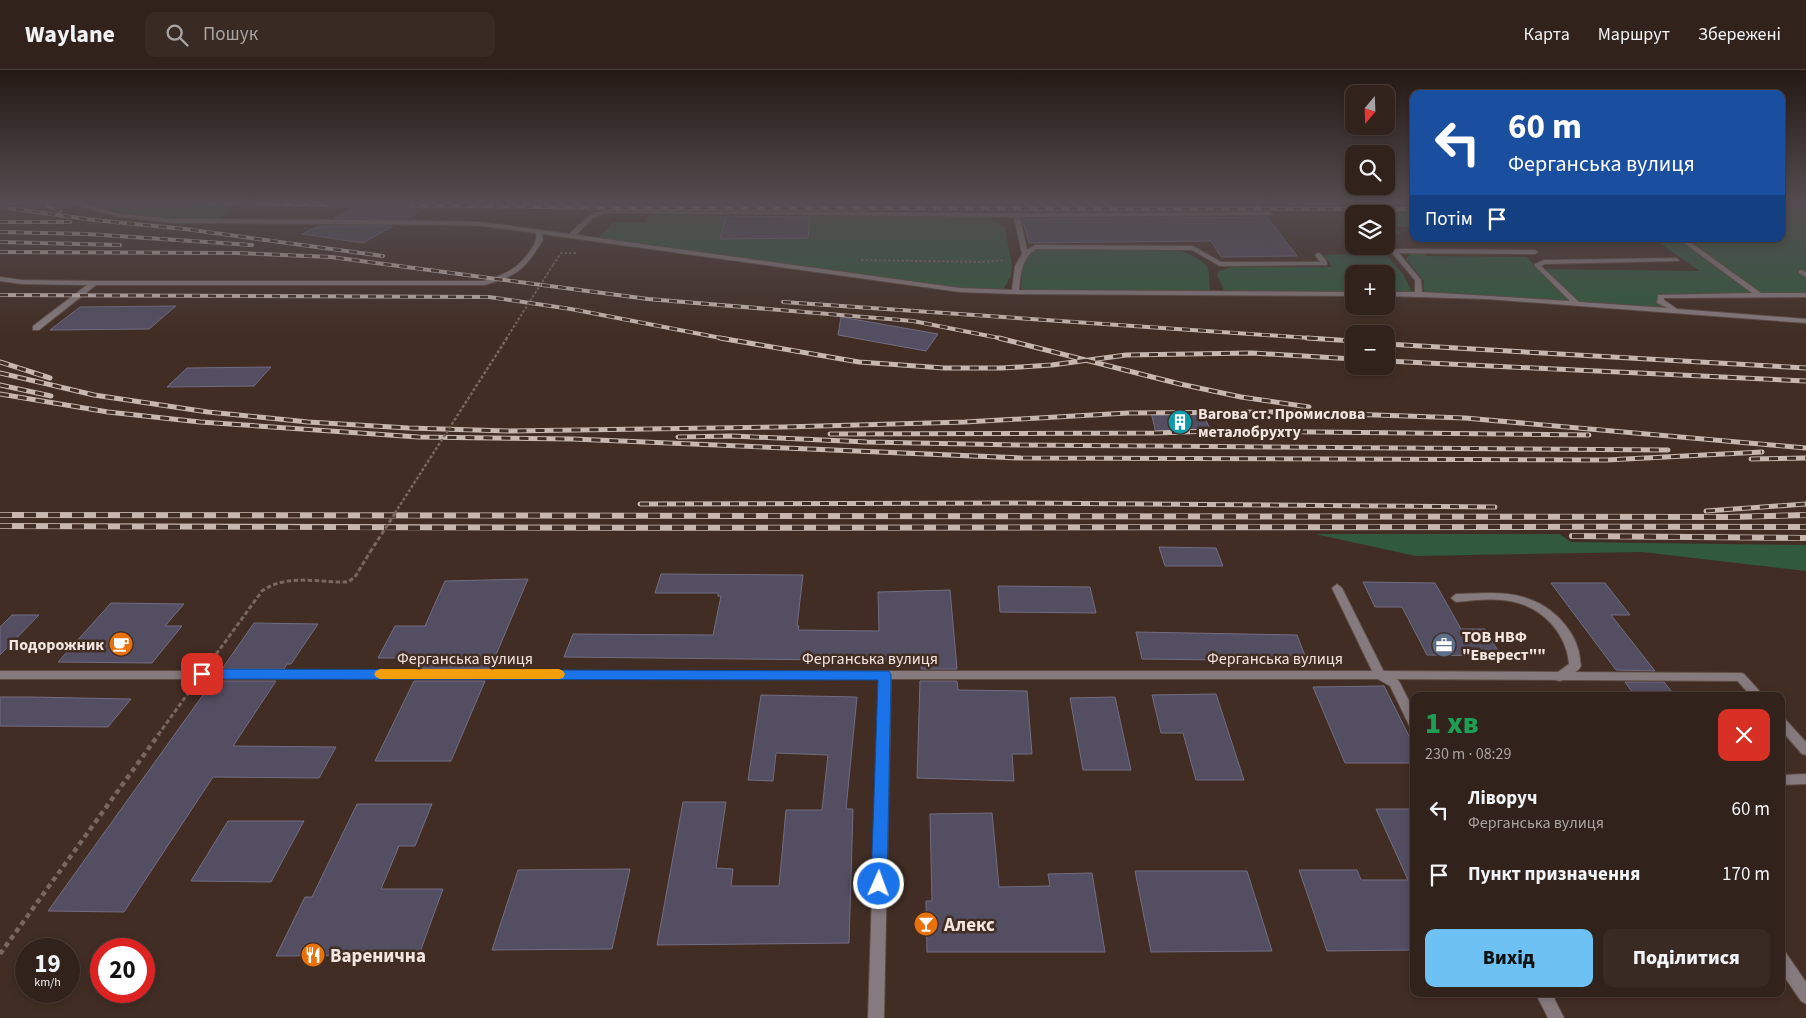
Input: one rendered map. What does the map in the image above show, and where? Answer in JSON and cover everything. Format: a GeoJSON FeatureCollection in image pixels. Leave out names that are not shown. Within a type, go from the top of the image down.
{"type":"FeatureCollection","features":[{"type":"Feature","properties":{"kind":"street"},"geometry":{"type":"LineString","coordinates":[[0,279],[22,282],[94,283],[484,283],[501,279],[524,266],[536,246]]}},
{"type":"Feature","properties":{"kind":"street"},"geometry":{"type":"LineString","coordinates":[[638,246],[960,290],[1345,294]]}},
{"type":"Feature","properties":{"kind":"street"},"geometry":{"type":"LineString","coordinates":[[1023,246],[1024,253]]}},
{"type":"Feature","properties":{"kind":"street"},"geometry":{"type":"LineString","coordinates":[[1692,246],[1759,295]]}},
{"type":"Feature","properties":{"kind":"street"},"geometry":{"type":"LineString","coordinates":[[1015,292],[1020,260],[1024,253],[1035,247],[1193,248],[1220,264],[1325,264],[1318,254]]}},
{"type":"Feature","properties":{"kind":"street"},"geometry":{"type":"LineString","coordinates":[[1395,251],[1535,252]]}},
{"type":"Feature","properties":{"kind":"street"},"geometry":{"type":"LineString","coordinates":[[1395,252],[1418,280],[1417,288],[1419,294]]}},
{"type":"Feature","properties":{"kind":"street"},"geometry":{"type":"LineString","coordinates":[[1576,304],[1537,266],[1538,264],[1544,262],[1676,260]]}},
{"type":"Feature","properties":{"kind":"street"},"geometry":{"type":"LineString","coordinates":[[36,328],[94,283]]}},
{"type":"Feature","properties":{"kind":"street"},"geometry":{"type":"LineString","coordinates":[[1395,294],[1487,297],[1806,321]]}},
{"type":"Feature","properties":{"kind":"street"},"geometry":{"type":"LineString","coordinates":[[1679,312],[1660,301],[1660,296],[1806,295]]}},
{"type":"Feature","properties":{"kind":"street"},"geometry":{"type":"LineString","coordinates":[[1337,588],[1380,674],[1394,683],[1410,716]]}},
{"type":"Feature","properties":{"kind":"street"},"geometry":{"type":"LineString","coordinates":[[1456,598],[1508,596],[1525,601],[1552,618],[1569,639],[1575,657],[1575,666],[1559,677]]}},
{"type":"Feature","properties":{"kind":"street","name":"Ферганська вулиця"},"geometry":{"type":"LineString","coordinates":[[0,674],[1380,674],[1559,677],[1740,677],[1754,692]]}},
{"type":"Feature","properties":{"kind":"street"},"geometry":{"type":"LineString","coordinates":[[876,1018],[884,675]]}},
{"type":"Feature","properties":{"kind":"street"},"geometry":{"type":"LineString","coordinates":[[1785,726],[1806,750]]}},
{"type":"Feature","properties":{"kind":"street"},"geometry":{"type":"LineString","coordinates":[[1785,780],[1806,780]]}},
{"type":"Feature","properties":{"kind":"street"},"geometry":{"type":"LineString","coordinates":[[1785,964],[1806,996]]}},
{"type":"Feature","properties":{"kind":"street"},"geometry":{"type":"LineString","coordinates":[[1546,997],[1556,1018]]}},
{"type":"Feature","properties":{"kind":"path"},"geometry":{"type":"LineString","coordinates":[[0,954],[262,591],[269,585],[290,580],[346,582],[355,577],[560,253]]}},
{"type":"Feature","properties":{"kind":"green space"},"geometry":{"type":"Polygon","coordinates":[[[641,246],[1008,246],[1012,266],[1011,276],[1002,292],[960,290],[641,246]]]}},
{"type":"Feature","properties":{"kind":"green space"},"geometry":{"type":"Polygon","coordinates":[[[1664,246],[1806,246],[1806,295],[1665,295],[1659,299],[1679,311],[1426,294],[1423,288],[1424,281],[1406,259],[1411,253],[1422,253],[1426,256],[1526,257],[1540,269],[1700,271],[1664,246]]]}},
{"type":"Feature","properties":{"kind":"green space"},"geometry":{"type":"Polygon","coordinates":[[[1040,249],[1180,251],[1204,263],[1208,269],[1210,290],[1021,290],[1026,260],[1040,249]]]}},
{"type":"Feature","properties":{"kind":"green space"},"geometry":{"type":"Polygon","coordinates":[[[1324,255],[1386,255],[1395,265],[1345,265],[1345,294],[1225,293],[1217,275],[1219,271],[1232,267],[1332,267],[1324,255]]]}},
{"type":"Feature","properties":{"kind":"green space"},"geometry":{"type":"Polygon","coordinates":[[[1395,265],[1403,274],[1413,294],[1395,294],[1395,265]]]}},
{"type":"Feature","properties":{"kind":"green space"},"geometry":{"type":"Polygon","coordinates":[[[1315,534],[1559,534],[1571,542],[1806,545],[1806,571],[1642,552],[1416,556],[1315,534]]]}},
{"type":"Feature","properties":{"kind":"building"},"geometry":{"type":"Polygon","coordinates":[[[1214,246],[1289,246],[1297,256],[1221,257],[1214,246]]]}},
{"type":"Feature","properties":{"kind":"building"},"geometry":{"type":"Polygon","coordinates":[[[176,306],[149,329],[50,330],[80,307],[176,306]]]}},
{"type":"Feature","properties":{"kind":"building"},"geometry":{"type":"Polygon","coordinates":[[[841,317],[938,334],[926,351],[838,335],[841,317]]]}},
{"type":"Feature","properties":{"kind":"building"},"geometry":{"type":"Polygon","coordinates":[[[271,367],[254,386],[167,387],[187,368],[271,367]]]}},
{"type":"Feature","properties":{"kind":"building","name":"Вагова ст. Промислова металобрухту"},"geometry":{"type":"Polygon","coordinates":[[[1151,412],[1202,412],[1211,431],[1156,433],[1151,412]]]}},
{"type":"Feature","properties":{"kind":"building"},"geometry":{"type":"Polygon","coordinates":[[[1159,547],[1216,548],[1223,566],[1165,566],[1159,547]]]}},
{"type":"Feature","properties":{"kind":"building"},"geometry":{"type":"Polygon","coordinates":[[[661,574],[803,575],[798,630],[879,631],[878,592],[950,590],[957,669],[921,669],[921,661],[564,657],[573,634],[713,635],[721,596],[718,596],[718,593],[655,593],[661,574]]]}},
{"type":"Feature","properties":{"kind":"building"},"geometry":{"type":"Polygon","coordinates":[[[528,579],[490,669],[420,669],[425,658],[378,658],[395,626],[425,626],[445,581],[528,579]]]}},
{"type":"Feature","properties":{"kind":"building"},"geometry":{"type":"Polygon","coordinates":[[[1363,582],[1435,583],[1461,629],[1485,629],[1501,656],[1427,655],[1402,607],[1375,607],[1363,582]]]}},
{"type":"Feature","properties":{"kind":"building"},"geometry":{"type":"Polygon","coordinates":[[[1551,583],[1605,583],[1630,615],[1611,615],[1655,671],[1616,670],[1551,583]]]}},
{"type":"Feature","properties":{"kind":"building"},"geometry":{"type":"Polygon","coordinates":[[[998,586],[1090,587],[1096,613],[1000,612],[998,586]]]}},
{"type":"Feature","properties":{"kind":"building","name":"Подорожник"},"geometry":{"type":"Polygon","coordinates":[[[111,603],[184,604],[165,626],[182,626],[152,663],[58,662],[111,603]]]}},
{"type":"Feature","properties":{"kind":"building"},"geometry":{"type":"Polygon","coordinates":[[[12,615],[39,615],[0,655],[0,627],[12,615]]]}},
{"type":"Feature","properties":{"kind":"building"},"geometry":{"type":"Polygon","coordinates":[[[254,623],[318,624],[291,664],[287,664],[284,669],[222,669],[254,623]]]}},
{"type":"Feature","properties":{"kind":"building"},"geometry":{"type":"Polygon","coordinates":[[[1136,632],[1297,635],[1307,661],[1142,659],[1136,632]]]}},
{"type":"Feature","properties":{"kind":"building"},"geometry":{"type":"Polygon","coordinates":[[[213,681],[276,681],[233,746],[336,747],[319,778],[213,777],[124,912],[48,911],[213,681]]]}},
{"type":"Feature","properties":{"kind":"building"},"geometry":{"type":"Polygon","coordinates":[[[414,681],[485,681],[451,761],[375,761],[414,681]]]}},
{"type":"Feature","properties":{"kind":"building"},"geometry":{"type":"Polygon","coordinates":[[[920,681],[957,681],[958,690],[1027,691],[1032,754],[1012,754],[1014,781],[917,778],[920,681]]]}},
{"type":"Feature","properties":{"kind":"building"},"geometry":{"type":"Polygon","coordinates":[[[1625,682],[1664,682],[1672,692],[1632,692],[1625,682]]]}},
{"type":"Feature","properties":{"kind":"building"},"geometry":{"type":"Polygon","coordinates":[[[1384,686],[1410,738],[1410,763],[1345,763],[1313,687],[1384,686]]]}},
{"type":"Feature","properties":{"kind":"building"},"geometry":{"type":"Polygon","coordinates":[[[1216,694],[1244,780],[1196,780],[1183,733],[1161,733],[1152,695],[1216,694]]]}},
{"type":"Feature","properties":{"kind":"building"},"geometry":{"type":"Polygon","coordinates":[[[761,695],[857,697],[846,809],[853,809],[849,943],[657,945],[683,802],[726,802],[716,868],[733,869],[731,886],[779,886],[786,810],[822,810],[828,755],[776,753],[773,781],[748,780],[761,695]]]}},
{"type":"Feature","properties":{"kind":"building"},"geometry":{"type":"Polygon","coordinates":[[[0,697],[131,699],[108,727],[0,726],[0,697]]]}},
{"type":"Feature","properties":{"kind":"building"},"geometry":{"type":"Polygon","coordinates":[[[1115,697],[1131,770],[1083,770],[1070,698],[1115,697]]]}},
{"type":"Feature","properties":{"kind":"building"},"geometry":{"type":"Polygon","coordinates":[[[357,804],[432,804],[415,846],[399,846],[381,889],[443,889],[419,955],[276,956],[305,897],[312,897],[357,804]]]}},
{"type":"Feature","properties":{"kind":"building"},"geometry":{"type":"Polygon","coordinates":[[[1376,809],[1410,809],[1410,950],[1327,951],[1299,870],[1357,870],[1361,880],[1408,880],[1376,809]]]}},
{"type":"Feature","properties":{"kind":"building"},"geometry":{"type":"Polygon","coordinates":[[[992,813],[999,887],[1050,886],[1048,874],[1092,873],[1105,952],[927,952],[926,901],[932,901],[930,814],[992,813]]]}},
{"type":"Feature","properties":{"kind":"building"},"geometry":{"type":"Polygon","coordinates":[[[228,821],[304,821],[271,882],[191,881],[228,821]]]}},
{"type":"Feature","properties":{"kind":"building"},"geometry":{"type":"Polygon","coordinates":[[[630,869],[612,949],[492,950],[518,870],[630,869]]]}},
{"type":"Feature","properties":{"kind":"building"},"geometry":{"type":"Polygon","coordinates":[[[1135,871],[1247,871],[1272,951],[1151,952],[1135,871]]]}},
{"type":"Feature","properties":{"kind":"railway"},"geometry":{"type":"LineString","coordinates":[[311,246],[383,256]]}},
{"type":"Feature","properties":{"kind":"railway"},"geometry":{"type":"LineString","coordinates":[[0,252],[237,253],[331,257],[648,299],[913,321],[999,338]]}},
{"type":"Feature","properties":{"kind":"railway"},"geometry":{"type":"LineString","coordinates":[[0,295],[489,297],[571,309],[726,339]]}},
{"type":"Feature","properties":{"kind":"railway"},"geometry":{"type":"LineString","coordinates":[[783,302],[1325,339]]}},
{"type":"Feature","properties":{"kind":"railway"},"geometry":{"type":"LineString","coordinates":[[720,338],[859,362],[944,368],[1002,368],[1052,365],[1087,360]]}},
{"type":"Feature","properties":{"kind":"railway"},"geometry":{"type":"LineString","coordinates":[[999,338],[1004,339]]}},
{"type":"Feature","properties":{"kind":"railway"},"geometry":{"type":"LineString","coordinates":[[999,338],[1087,360]]}},
{"type":"Feature","properties":{"kind":"railway"},"geometry":{"type":"LineString","coordinates":[[1307,338],[1345,340]]}},
{"type":"Feature","properties":{"kind":"railway"},"geometry":{"type":"LineString","coordinates":[[1395,345],[1806,368]]}},
{"type":"Feature","properties":{"kind":"railway"},"geometry":{"type":"LineString","coordinates":[[1087,360],[1126,355],[1252,353],[1345,358]]}},
{"type":"Feature","properties":{"kind":"railway"},"geometry":{"type":"LineString","coordinates":[[1087,360],[1241,397],[1309,407]]}},
{"type":"Feature","properties":{"kind":"railway"},"geometry":{"type":"LineString","coordinates":[[1395,361],[1806,381]]}},
{"type":"Feature","properties":{"kind":"railway"},"geometry":{"type":"LineString","coordinates":[[0,362],[50,378]]}},
{"type":"Feature","properties":{"kind":"railway"},"geometry":{"type":"LineString","coordinates":[[0,373],[94,395],[208,412],[308,422],[408,428],[509,431],[783,427],[965,422],[1128,413],[1287,412],[1465,418],[1806,448]]}},
{"type":"Feature","properties":{"kind":"railway"},"geometry":{"type":"LineString","coordinates":[[0,385],[51,396]]}},
{"type":"Feature","properties":{"kind":"railway"},"geometry":{"type":"LineString","coordinates":[[0,394],[108,412],[200,422],[418,437],[573,439],[1021,458],[1607,460],[1762,452]]}},
{"type":"Feature","properties":{"kind":"railway"},"geometry":{"type":"LineString","coordinates":[[830,434],[1156,433],[1211,431],[1589,435]]}},
{"type":"Feature","properties":{"kind":"railway"},"geometry":{"type":"LineString","coordinates":[[678,437],[732,436],[867,442],[1019,445],[1668,450]]}},
{"type":"Feature","properties":{"kind":"railway"},"geometry":{"type":"LineString","coordinates":[[1751,459],[1806,458]]}},
{"type":"Feature","properties":{"kind":"railway"},"geometry":{"type":"LineString","coordinates":[[640,504],[1021,503],[1495,507]]}},
{"type":"Feature","properties":{"kind":"railway"},"geometry":{"type":"LineString","coordinates":[[1706,511],[1806,504]]}},
{"type":"Feature","properties":{"kind":"railway"},"geometry":{"type":"LineString","coordinates":[[0,515],[1730,517],[1806,515]]}},
{"type":"Feature","properties":{"kind":"railway"},"geometry":{"type":"LineString","coordinates":[[0,526],[452,528],[1806,527]]}},
{"type":"Feature","properties":{"kind":"railway"},"geometry":{"type":"LineString","coordinates":[[1572,536],[1806,538]]}},
{"type":"Feature","properties":{"kind":"slow traffic"},"geometry":{"type":"LineString","coordinates":[[380,674],[559,674]]}},
{"type":"Feature","properties":{"kind":"place","name":"Вагова ст. Промислова металобрухту"},"geometry":{"type":"Point","coordinates":[1180,422]}},
{"type":"Feature","properties":{"kind":"place","name":"Подорожник"},"geometry":{"type":"Point","coordinates":[121,644]}},
{"type":"Feature","properties":{"kind":"place","name":"ТОВ НВФ \"Еверест\"\""},"geometry":{"type":"Point","coordinates":[1444,645]}},
{"type":"Feature","properties":{"kind":"place","name":"Алекс"},"geometry":{"type":"Point","coordinates":[926,924]}},
{"type":"Feature","properties":{"kind":"place","name":"Варенична"},"geometry":{"type":"Point","coordinates":[313,955]}},
{"type":"Feature","properties":{"kind":"route"},"geometry":{"type":"LineString","coordinates":[[202,674],[884,675],[879,884]]}}]}
